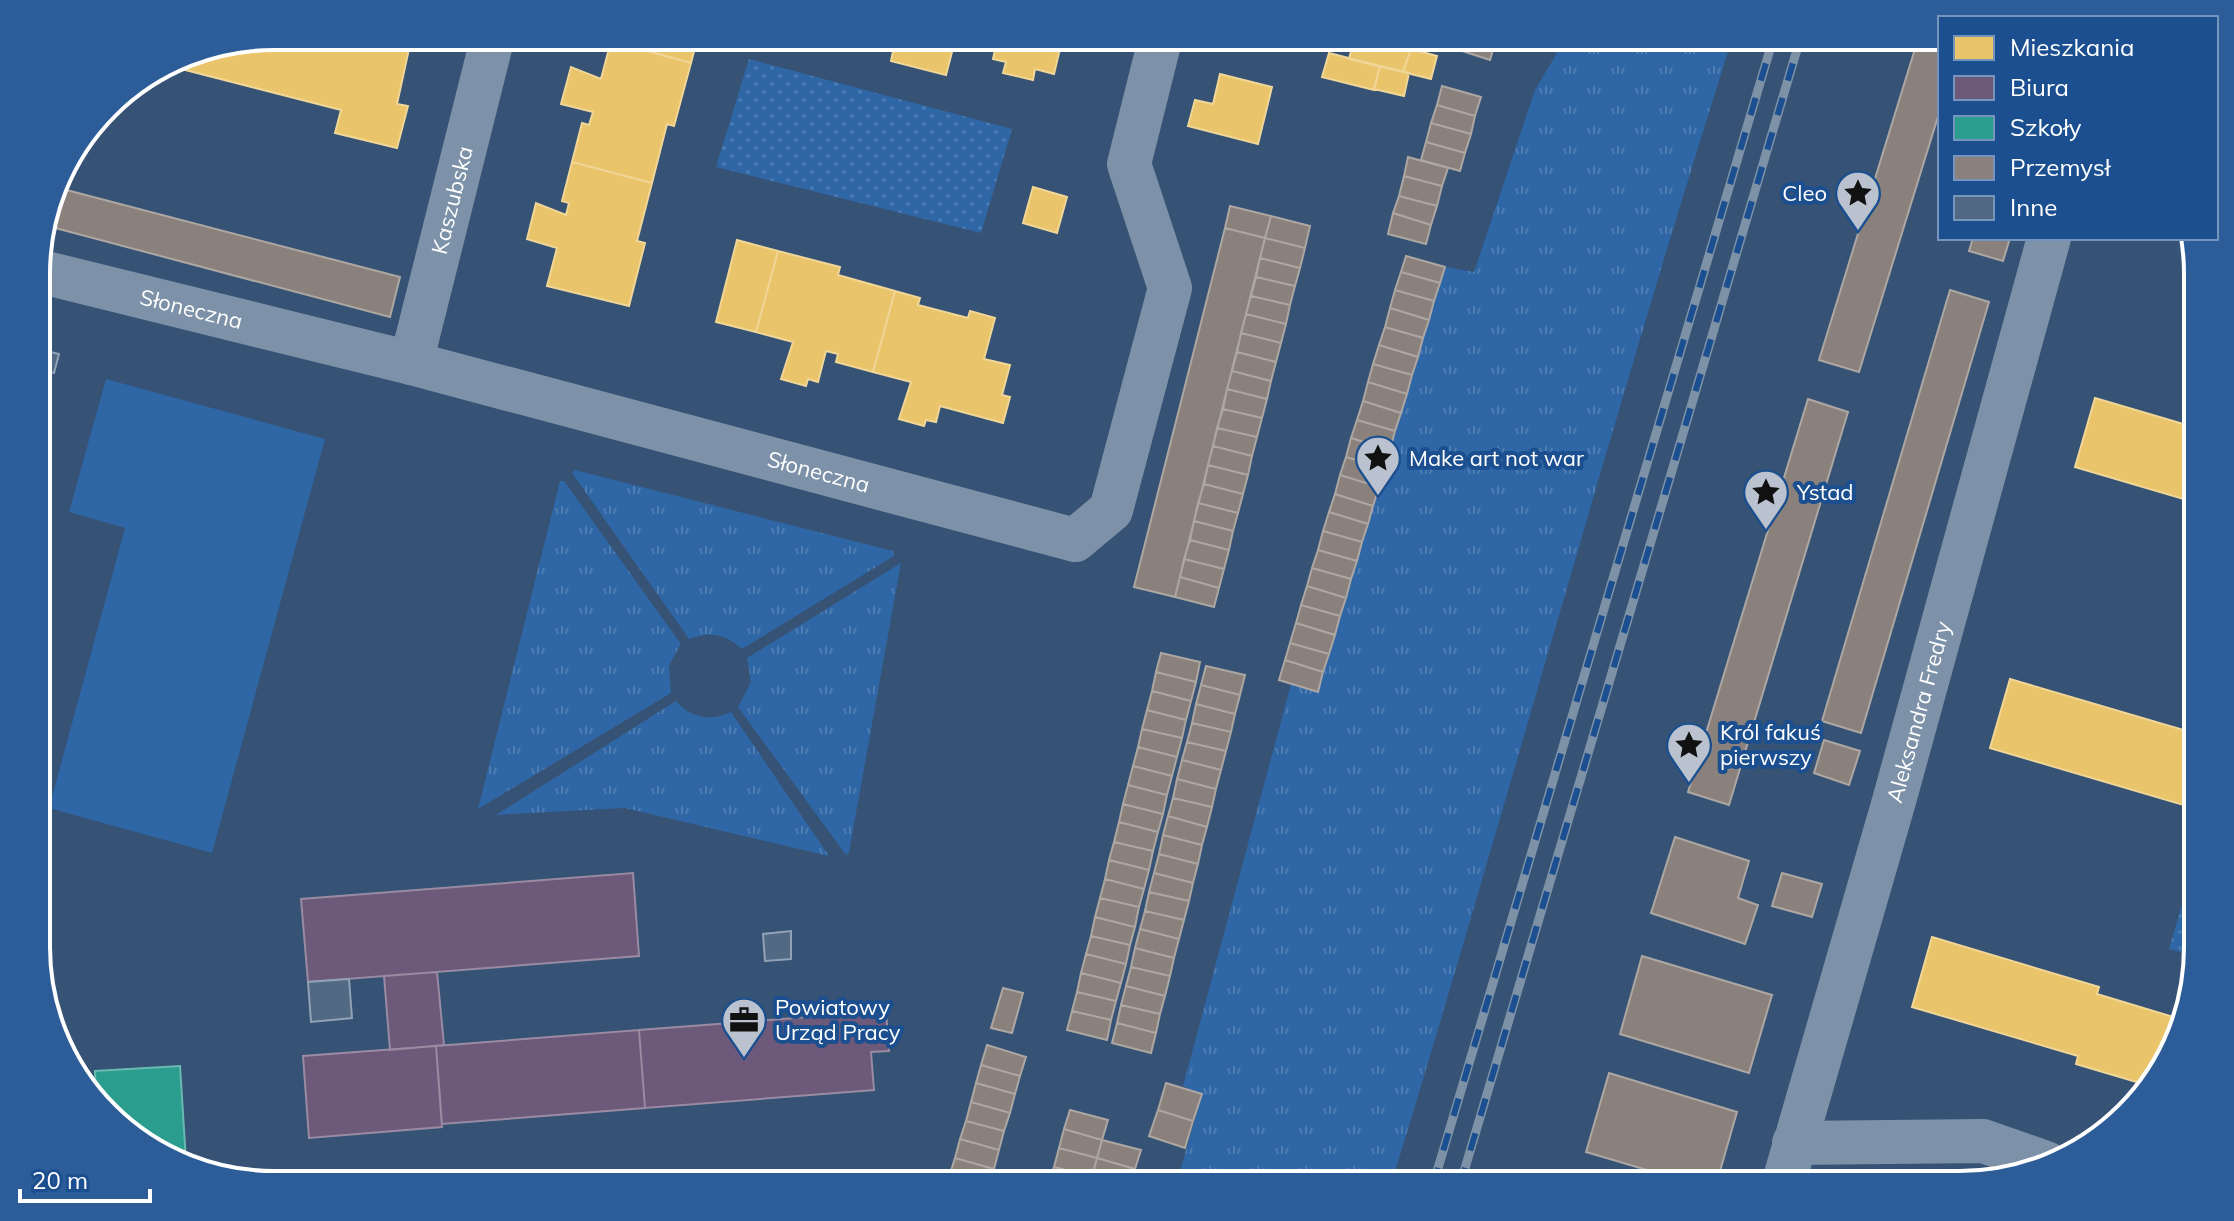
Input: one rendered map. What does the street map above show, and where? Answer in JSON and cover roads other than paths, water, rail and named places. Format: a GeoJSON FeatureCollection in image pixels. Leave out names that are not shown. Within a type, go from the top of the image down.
{"type":"FeatureCollection","features":[{"type":"Feature","properties":{"kind":"street","name":"Kaszubska"},"geometry":{"type":"LineString","coordinates":[[411,363],[489,50]]}},
{"type":"Feature","properties":{"kind":"street","name":"Słoneczna"},"geometry":{"type":"LineString","coordinates":[[50,274],[411,363],[1075,540],[1111,510],[1170,288],[1129,164],[1158,50]]}},
{"type":"Feature","properties":{"kind":"street","name":"Aleksandra Fredry"},"geometry":{"type":"LineString","coordinates":[[1787,1171],[1894,801],[2048,240]]}},
{"type":"Feature","properties":{"kind":"street"},"geometry":{"type":"LineString","coordinates":[[1794,1143],[1983,1141],[2033,1159]]}},
{"type":"Feature","properties":{"kind":"railway"},"geometry":{"type":"LineString","coordinates":[[1437,1171],[1770,50]]}},
{"type":"Feature","properties":{"kind":"railway"},"geometry":{"type":"LineString","coordinates":[[1464,1171],[1797,50]]}},
{"type":"Feature","properties":{"kind":"place","name":"Cleo"},"geometry":{"type":"Point","coordinates":[1858,232]}},
{"type":"Feature","properties":{"kind":"place","name":"Make art not war"},"geometry":{"type":"Point","coordinates":[1378,497]}},
{"type":"Feature","properties":{"kind":"place","name":"Ystad"},"geometry":{"type":"Point","coordinates":[1766,531]}},
{"type":"Feature","properties":{"kind":"place","name":"Król fakuś pierwszy"},"geometry":{"type":"Point","coordinates":[1689,784]}},
{"type":"Feature","properties":{"kind":"place","name":"Powiatowy Urząd Pracy"},"geometry":{"type":"Point","coordinates":[744,1059]}}]}
